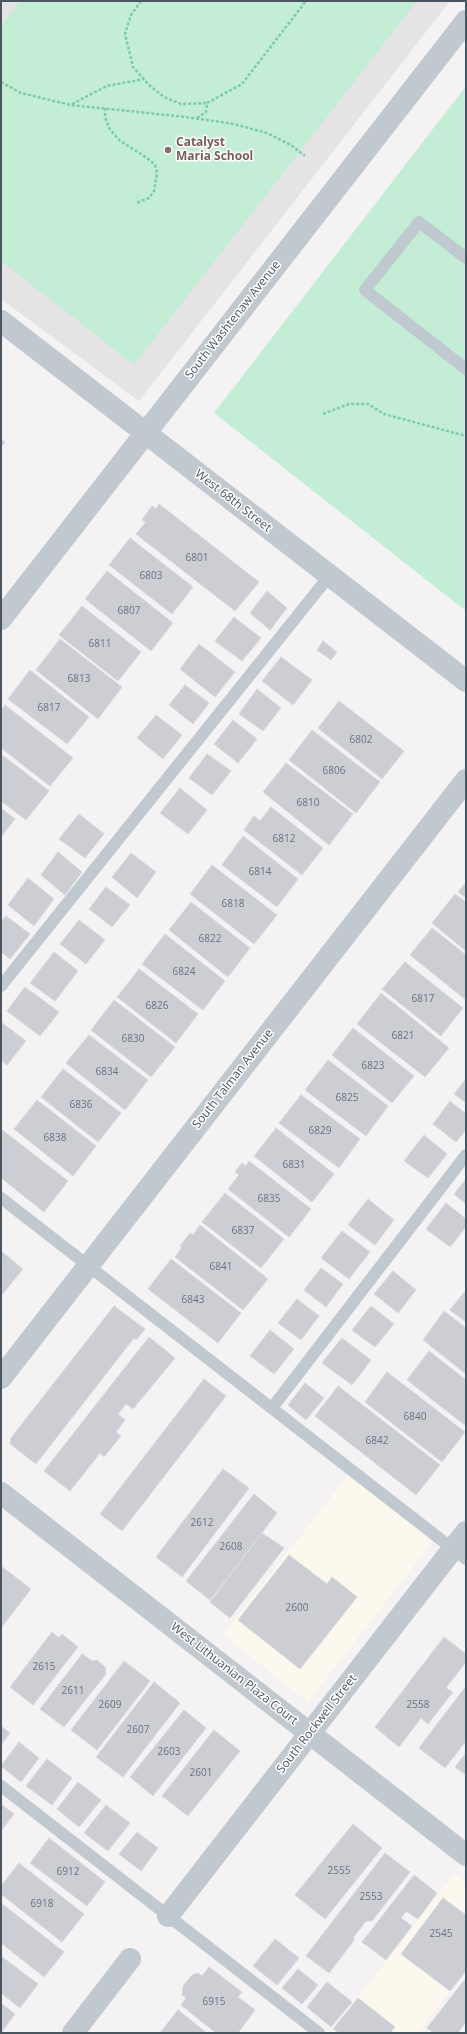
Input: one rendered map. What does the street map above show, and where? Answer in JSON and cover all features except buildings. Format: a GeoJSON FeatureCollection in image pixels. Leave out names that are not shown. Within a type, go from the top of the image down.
{"type":"FeatureCollection","features":[{"type":"Feature","properties":{"kind":"street","name":"South Washtenaw Avenue"},"geometry":{"type":"LineString","coordinates":[[1,619],[466,21]]}},
{"type":"Feature","properties":{"kind":"street","name":"West 68th Street"},"geometry":{"type":"LineString","coordinates":[[1,320],[466,681]]}},
{"type":"Feature","properties":{"kind":"street","name":"South Talman Avenue"},"geometry":{"type":"LineString","coordinates":[[1,1378],[466,780]]}},
{"type":"Feature","properties":{"kind":"street","name":"West Lithuanian Plaza Court"},"geometry":{"type":"LineString","coordinates":[[1,1493],[466,1855]]}},
{"type":"Feature","properties":{"kind":"street","name":"South Rockwell Street"},"geometry":{"type":"LineString","coordinates":[[168,1916],[309,1733],[462,1546]]}},
{"type":"Feature","properties":{"kind":"street"},"geometry":{"type":"LineString","coordinates":[[73,2033],[130,1959]]}},
{"type":"Feature","properties":{"kind":"lane"},"geometry":{"type":"LineString","coordinates":[[466,258],[419,222],[365,290],[466,369]]}},
{"type":"Feature","properties":{"kind":"lane"},"geometry":{"type":"LineString","coordinates":[[1,986],[330,575]]}},
{"type":"Feature","properties":{"kind":"lane"},"geometry":{"type":"LineString","coordinates":[[272,1408],[466,1155]]}},
{"type":"Feature","properties":{"kind":"lane"},"geometry":{"type":"LineString","coordinates":[[1,1198],[272,1408],[462,1546]]}},
{"type":"Feature","properties":{"kind":"lane"},"geometry":{"type":"LineString","coordinates":[[1,1786],[319,2033]]}},
{"type":"Feature","properties":{"kind":"path"},"geometry":{"type":"LineString","coordinates":[[141,1],[131,15],[125,34],[133,67],[164,97],[181,104],[207,103],[242,84],[304,2]]}},
{"type":"Feature","properties":{"kind":"path"},"geometry":{"type":"LineString","coordinates":[[71,105],[107,86],[144,79]]}},
{"type":"Feature","properties":{"kind":"path"},"geometry":{"type":"LineString","coordinates":[[1,82],[21,93],[71,105],[234,124],[267,133],[291,145],[305,156]]}},
{"type":"Feature","properties":{"kind":"path"},"geometry":{"type":"LineString","coordinates":[[197,119],[206,112],[207,103]]}},
{"type":"Feature","properties":{"kind":"path"},"geometry":{"type":"LineString","coordinates":[[105,108],[105,116],[109,128],[119,140],[155,165],[157,173],[154,191],[149,198],[136,203]]}},
{"type":"Feature","properties":{"kind":"path"},"geometry":{"type":"LineString","coordinates":[[323,414],[349,404],[368,404],[384,414],[466,436]]}},
{"type":"Feature","properties":{"kind":"shaded area","name":"Catalyst Maria School"},"geometry":{"type":"Polygon","coordinates":[[[1,1],[450,1],[139,401],[1,299],[1,1]]]}},
{"type":"Feature","properties":{"kind":"shaded area"},"geometry":{"type":"Polygon","coordinates":[[[352,1470],[437,1536],[308,1702],[223,1635],[352,1470]]]}},
{"type":"Feature","properties":{"kind":"shaded area"},"geometry":{"type":"Polygon","coordinates":[[[454,1874],[466,1884],[466,1971],[418,2033],[330,2033],[454,1874]]]}},
{"type":"Feature","properties":{"kind":"green space","name":"Catalyst Maria School"},"geometry":{"type":"Polygon","coordinates":[[[20,1],[417,1],[134,365],[1,261],[1,26],[20,1]]]}},
{"type":"Feature","properties":{"kind":"green space"},"geometry":{"type":"Polygon","coordinates":[[[466,86],[466,611],[214,413],[466,86]]]}},
{"type":"Feature","properties":{"kind":"place","name":"Catalyst Maria School"},"geometry":{"type":"Point","coordinates":[168,150]}}]}
